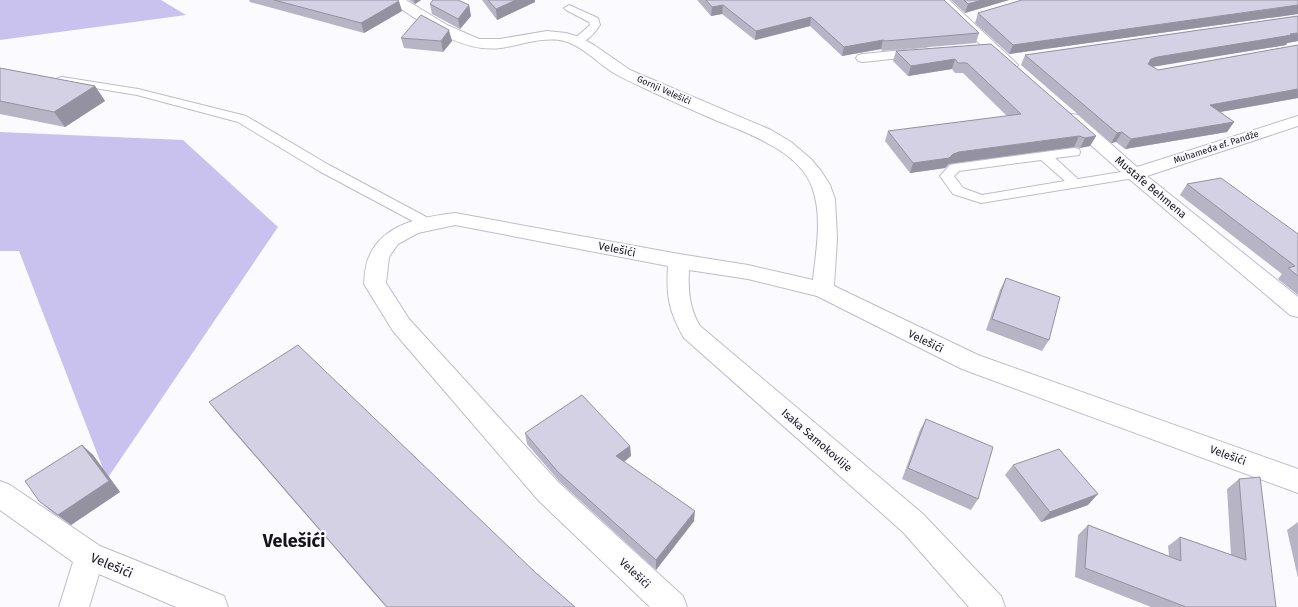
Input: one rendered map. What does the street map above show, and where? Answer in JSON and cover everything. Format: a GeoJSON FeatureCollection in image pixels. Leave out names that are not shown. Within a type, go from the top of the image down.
{"type":"FeatureCollection","features":[{"type":"Feature","properties":{"kind":"street","name":"Gornji Velešići"},"geometry":{"type":"LineString","coordinates":[[396,0],[459,38],[492,44],[545,35],[555,35],[577,41],[625,72],[721,115],[768,134],[791,149],[810,169],[822,188],[827,209],[827,240],[823,290]]}},
{"type":"Feature","properties":{"kind":"street"},"geometry":{"type":"LineString","coordinates":[[941,0],[970,18],[991,47],[1014,60],[1024,77]]}},
{"type":"Feature","properties":{"kind":"street"},"geometry":{"type":"LineString","coordinates":[[968,48],[991,47]]}},
{"type":"Feature","properties":{"kind":"street"},"geometry":{"type":"LineString","coordinates":[[863,58],[938,51]]}},
{"type":"Feature","properties":{"kind":"street","name":"Mustafe Behmena"},"geometry":{"type":"LineString","coordinates":[[1059,108],[1134,174],[1298,309]]}},
{"type":"Feature","properties":{"kind":"street","name":"Muhameda ef. Pandže"},"geometry":{"type":"LineString","coordinates":[[1134,174],[1298,121]]}},
{"type":"Feature","properties":{"kind":"street","name":"Velešići"},"geometry":{"type":"LineString","coordinates":[[672,607],[544,486],[489,426],[401,325],[375,284],[379,256],[389,241],[426,223],[455,219],[679,261],[748,272],[823,290],[970,362],[1298,481]]}},
{"type":"Feature","properties":{"kind":"street","name":"Isaka Samokovlije"},"geometry":{"type":"LineString","coordinates":[[679,261],[679,306],[683,320],[692,332],[913,523],[990,607]]}},
{"type":"Feature","properties":{"kind":"street","name":"Velešići"},"geometry":{"type":"LineString","coordinates":[[0,494],[90,556],[213,607]]}},
{"type":"Feature","properties":{"kind":"street"},"geometry":{"type":"LineString","coordinates":[[74,607],[90,556]]}},
{"type":"Feature","properties":{"kind":"lane"},"geometry":{"type":"LineString","coordinates":[[569,8],[594,20],[592,30],[577,41]]}},
{"type":"Feature","properties":{"kind":"lane"},"geometry":{"type":"LineString","coordinates":[[47,78],[138,92],[242,119],[324,168],[426,223]]}},
{"type":"Feature","properties":{"kind":"lane"},"geometry":{"type":"LineString","coordinates":[[1074,152],[955,168],[947,176],[958,191],[981,199],[1134,174]]}},
{"type":"Feature","properties":{"kind":"lane"},"geometry":{"type":"LineString","coordinates":[[1045,156],[1075,183]]}},
{"type":"Feature","properties":{"kind":"shaded area"},"geometry":{"type":"Polygon","coordinates":[[[0,0],[161,0],[186,15],[0,40],[0,0]]]}},
{"type":"Feature","properties":{"kind":"shaded area"},"geometry":{"type":"Polygon","coordinates":[[[0,132],[183,140],[278,227],[107,479],[19,251],[0,251],[0,132]]]}},
{"type":"Feature","properties":{"kind":"building"},"geometry":{"type":"Polygon","coordinates":[[[274,0],[397,0],[399,1],[361,23],[274,0]]]}},
{"type":"Feature","properties":{"kind":"building"},"geometry":{"type":"Polygon","coordinates":[[[433,0],[458,0],[469,5],[458,19],[430,4],[433,0]]]}},
{"type":"Feature","properties":{"kind":"building"},"geometry":{"type":"Polygon","coordinates":[[[488,0],[516,0],[496,9],[488,0]]]}},
{"type":"Feature","properties":{"kind":"building"},"geometry":{"type":"Polygon","coordinates":[[[706,0],[944,0],[979,33],[883,40],[844,47],[811,17],[756,31],[723,5],[712,7],[706,0]]]}},
{"type":"Feature","properties":{"kind":"building"},"geometry":{"type":"Polygon","coordinates":[[[964,0],[982,0],[968,4],[964,0]]]}},
{"type":"Feature","properties":{"kind":"building"},"geometry":{"type":"Polygon","coordinates":[[[1022,0],[1298,0],[1298,5],[1013,45],[978,13],[1022,0]]]}},
{"type":"Feature","properties":{"kind":"building"},"geometry":{"type":"Polygon","coordinates":[[[421,15],[449,30],[441,41],[401,38],[421,15]]]}},
{"type":"Feature","properties":{"kind":"building"},"geometry":{"type":"Polygon","coordinates":[[[1298,16],[1298,33],[1290,34],[1292,35],[1157,57],[1151,59],[1148,64],[1158,70],[1298,45],[1298,89],[1210,105],[1234,122],[1131,139],[1122,132],[1117,133],[1025,55],[1298,16]]]}},
{"type":"Feature","properties":{"kind":"building"},"geometry":{"type":"Polygon","coordinates":[[[991,44],[1096,136],[1085,138],[1079,136],[959,152],[953,154],[949,158],[913,163],[888,131],[1021,114],[967,63],[958,63],[955,59],[911,66],[896,51],[991,44]]]}},
{"type":"Feature","properties":{"kind":"building"},"geometry":{"type":"Polygon","coordinates":[[[0,68],[95,86],[54,112],[0,101],[0,68]]]}},
{"type":"Feature","properties":{"kind":"building"},"geometry":{"type":"Polygon","coordinates":[[[1221,178],[1298,234],[1298,276],[1288,268],[1295,266],[1187,184],[1221,178]]]}},
{"type":"Feature","properties":{"kind":"building"},"geometry":{"type":"Polygon","coordinates":[[[1006,278],[1060,297],[1049,340],[992,319],[1006,278]]]}},
{"type":"Feature","properties":{"kind":"building"},"geometry":{"type":"Polygon","coordinates":[[[298,345],[536,573],[575,607],[387,607],[209,402],[298,345]]]}},
{"type":"Feature","properties":{"kind":"building"},"geometry":{"type":"Polygon","coordinates":[[[582,395],[630,446],[616,456],[695,511],[656,560],[558,472],[525,433],[582,395]]]}},
{"type":"Feature","properties":{"kind":"building"},"geometry":{"type":"Polygon","coordinates":[[[926,419],[993,447],[978,499],[908,468],[926,419]]]}},
{"type":"Feature","properties":{"kind":"building"},"geometry":{"type":"Polygon","coordinates":[[[82,445],[109,481],[58,515],[39,501],[25,481],[82,445]]]}},
{"type":"Feature","properties":{"kind":"building"},"geometry":{"type":"Polygon","coordinates":[[[1059,449],[1098,494],[1050,512],[1013,465],[1059,449]]]}},
{"type":"Feature","properties":{"kind":"building"},"geometry":{"type":"Polygon","coordinates":[[[1260,477],[1276,607],[1186,607],[1085,568],[1088,525],[1181,561],[1180,537],[1246,560],[1239,479],[1260,477]]]}},
{"type":"Feature","properties":{"kind":"district","name":"Velešići"},"geometry":{"type":"Point","coordinates":[294,541]}}]}
